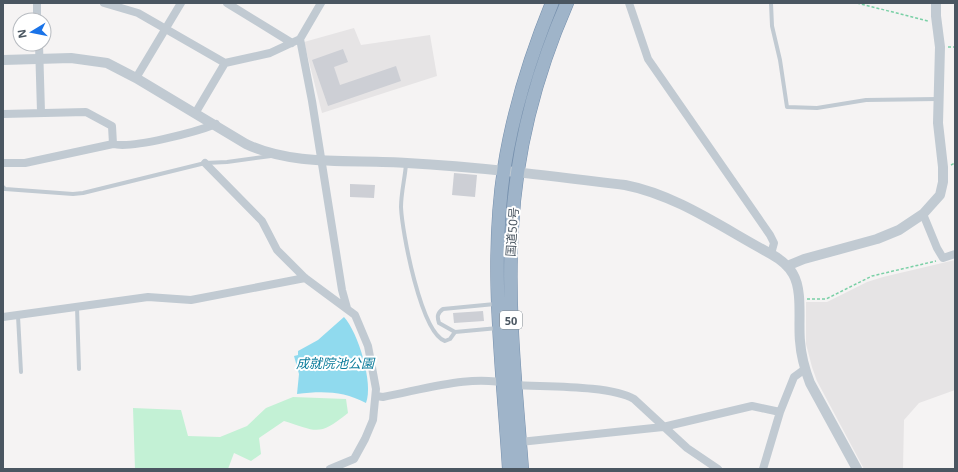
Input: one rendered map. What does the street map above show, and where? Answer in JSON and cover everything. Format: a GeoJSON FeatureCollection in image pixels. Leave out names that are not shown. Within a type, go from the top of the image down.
{"type":"FeatureCollection","features":[{"type":"Feature","properties":{"kind":"highway","name":"国道50号"},"geometry":{"type":"LineString","coordinates":[[522,469],[520,442],[500,328],[499,242],[504,170],[511,133],[527,70],[552,3]]}},
{"type":"Feature","properties":{"kind":"highway","name":"国道50号"},"geometry":{"type":"LineString","coordinates":[[509,469],[510,269],[517,171],[524,134],[540,74],[567,3]]}},
{"type":"Feature","properties":{"kind":"street"},"geometry":{"type":"LineString","coordinates":[[104,3],[138,13],[166,27],[225,63],[270,53],[300,39],[321,3]]}},
{"type":"Feature","properties":{"kind":"street"},"geometry":{"type":"LineString","coordinates":[[136,78],[180,3]]}},
{"type":"Feature","properties":{"kind":"street"},"geometry":{"type":"LineString","coordinates":[[227,3],[292,43]]}},
{"type":"Feature","properties":{"kind":"street"},"geometry":{"type":"LineString","coordinates":[[629,3],[648,58],[770,235],[774,242],[771,254]]}},
{"type":"Feature","properties":{"kind":"street"},"geometry":{"type":"LineString","coordinates":[[787,266],[804,259],[890,234],[923,214],[940,194],[943,182],[937,99],[940,47],[936,3]]}},
{"type":"Feature","properties":{"kind":"street"},"geometry":{"type":"LineString","coordinates":[[300,39],[312,101],[342,290],[347,308]]}},
{"type":"Feature","properties":{"kind":"street"},"geometry":{"type":"LineString","coordinates":[[39,52],[41,112]]}},
{"type":"Feature","properties":{"kind":"street"},"geometry":{"type":"LineString","coordinates":[[3,60],[71,58],[95,60],[120,69],[196,112],[246,144],[273,155],[300,159],[406,163],[517,171],[642,188],[669,199],[771,254],[787,266],[797,284],[800,341],[805,369],[810,383],[857,469]]}},
{"type":"Feature","properties":{"kind":"street"},"geometry":{"type":"LineString","coordinates":[[196,112],[225,63]]}},
{"type":"Feature","properties":{"kind":"street"},"geometry":{"type":"LineString","coordinates":[[3,114],[86,112],[112,126],[114,144]]}},
{"type":"Feature","properties":{"kind":"street"},"geometry":{"type":"LineString","coordinates":[[3,163],[25,163],[114,144],[126,146],[196,132],[216,124]]}},
{"type":"Feature","properties":{"kind":"street"},"geometry":{"type":"LineString","coordinates":[[205,163],[262,221],[277,250],[305,278],[334,301],[347,308],[355,315],[371,355],[376,396],[372,420],[365,440],[354,459],[330,469]]}},
{"type":"Feature","properties":{"kind":"street"},"geometry":{"type":"LineString","coordinates":[[923,214],[937,248],[943,258],[955,254]]}},
{"type":"Feature","properties":{"kind":"street"},"geometry":{"type":"LineString","coordinates":[[3,317],[148,297],[191,300],[305,278]]}},
{"type":"Feature","properties":{"kind":"street"},"geometry":{"type":"LineString","coordinates":[[763,469],[780,412],[794,377],[805,369]]}},
{"type":"Feature","properties":{"kind":"street"},"geometry":{"type":"LineString","coordinates":[[376,396],[390,396],[457,382],[610,390],[626,394],[644,407],[687,448],[718,469]]}},
{"type":"Feature","properties":{"kind":"street"},"geometry":{"type":"LineString","coordinates":[[520,442],[664,427],[752,406],[780,412]]}},
{"type":"Feature","properties":{"kind":"lane"},"geometry":{"type":"LineString","coordinates":[[771,3],[772,26],[780,60],[787,106],[817,108],[866,100],[937,99]]}},
{"type":"Feature","properties":{"kind":"lane"},"geometry":{"type":"LineString","coordinates":[[3,186],[5,189],[83,193],[205,163],[235,161],[273,155]]}},
{"type":"Feature","properties":{"kind":"lane"},"geometry":{"type":"LineString","coordinates":[[406,163],[401,206],[411,269],[422,304],[438,338],[445,341],[450,340],[455,332]]}},
{"type":"Feature","properties":{"kind":"lane"},"geometry":{"type":"LineString","coordinates":[[499,304],[443,309],[438,315],[439,323],[455,332],[500,328]]}},
{"type":"Feature","properties":{"kind":"lane"},"geometry":{"type":"LineString","coordinates":[[77,307],[79,369]]}},
{"type":"Feature","properties":{"kind":"lane"},"geometry":{"type":"LineString","coordinates":[[18,316],[21,372]]}},
{"type":"Feature","properties":{"kind":"path"},"geometry":{"type":"LineString","coordinates":[[857,3],[937,23]]}},
{"type":"Feature","properties":{"kind":"path"},"geometry":{"type":"LineString","coordinates":[[798,299],[826,299],[872,276],[943,258]]}},
{"type":"Feature","properties":{"kind":"shaded area"},"geometry":{"type":"Polygon","coordinates":[[[354,28],[361,45],[430,35],[437,76],[322,113],[304,42],[354,28]]]}},
{"type":"Feature","properties":{"kind":"shaded area"},"geometry":{"type":"Polygon","coordinates":[[[955,260],[955,390],[919,403],[904,420],[903,469],[864,469],[817,381],[812,367],[806,344],[806,302],[827,302],[867,282],[955,260]]]}},
{"type":"Feature","properties":{"kind":"green space"},"geometry":{"type":"Polygon","coordinates":[[[293,397],[346,399],[348,413],[331,426],[318,430],[304,428],[284,421],[259,438],[261,454],[251,461],[234,453],[228,469],[135,469],[133,408],[181,410],[188,436],[220,437],[247,426],[266,408],[293,397]]]}},
{"type":"Feature","properties":{"kind":"water","name":"成就院池公園"},"geometry":{"type":"Polygon","coordinates":[[[344,317],[354,334],[363,358],[368,384],[366,403],[341,394],[316,392],[297,394],[299,374],[294,356],[298,355],[298,351],[318,340],[344,317]]]}},
{"type":"Feature","properties":{"kind":"building"},"geometry":{"type":"Polygon","coordinates":[[[343,49],[348,62],[334,67],[340,85],[396,66],[401,81],[328,106],[312,60],[343,49]]]}},
{"type":"Feature","properties":{"kind":"building"},"geometry":{"type":"Polygon","coordinates":[[[454,173],[477,175],[475,197],[452,195],[454,173]]]}},
{"type":"Feature","properties":{"kind":"building"},"geometry":{"type":"Polygon","coordinates":[[[350,184],[375,185],[374,198],[350,197],[350,184]]]}},
{"type":"Feature","properties":{"kind":"building"},"geometry":{"type":"Polygon","coordinates":[[[483,311],[484,321],[454,323],[453,313],[483,311]]]}}]}
